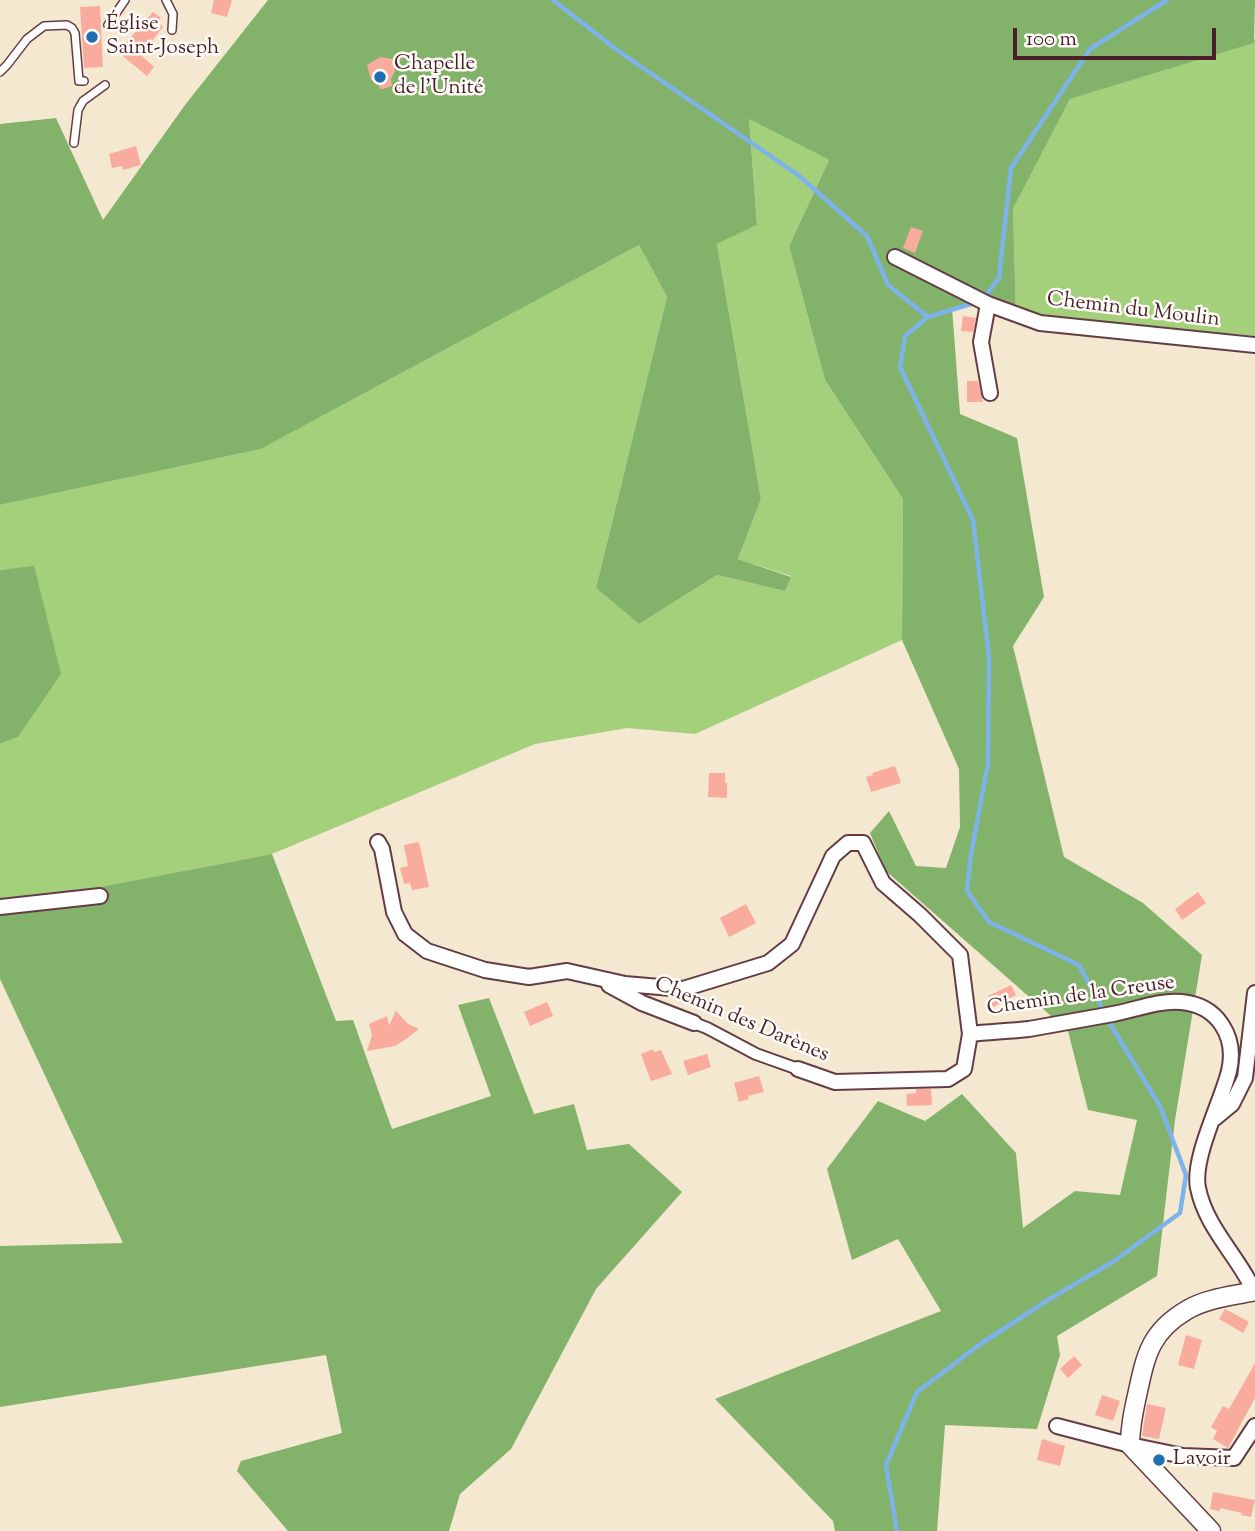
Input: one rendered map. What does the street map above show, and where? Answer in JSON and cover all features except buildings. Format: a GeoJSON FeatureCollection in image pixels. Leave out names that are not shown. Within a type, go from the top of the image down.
{"type":"FeatureCollection","features":[{"type":"Feature","properties":{"kind":"street","name":"Chemin du Moulin"},"geometry":{"type":"LineString","coordinates":[[895,257],[983,301],[1040,323],[1255,345]]}},
{"type":"Feature","properties":{"kind":"street"},"geometry":{"type":"LineString","coordinates":[[983,301],[981,342],[990,393]]}},
{"type":"Feature","properties":{"kind":"street","name":"Chemin de la Creuse"},"geometry":{"type":"LineString","coordinates":[[379,842],[394,912],[405,934],[427,951],[485,970],[529,977],[567,971],[625,984],[683,989],[768,963],[792,944],[833,856],[848,843],[863,844],[883,883],[960,955],[970,1034],[1027,1029],[1163,1002],[1199,1006],[1219,1021],[1231,1042],[1232,1054],[1224,1090],[1199,1161],[1198,1188],[1214,1228],[1240,1264],[1255,1291]]}},
{"type":"Feature","properties":{"kind":"street"},"geometry":{"type":"LineString","coordinates":[[0,907],[100,896]]}},
{"type":"Feature","properties":{"kind":"street","name":"Chemin des Darènes"},"geometry":{"type":"LineString","coordinates":[[596,977],[642,1003],[707,1028],[756,1054],[835,1082],[948,1079],[964,1069],[970,1034]]}},
{"type":"Feature","properties":{"kind":"street"},"geometry":{"type":"LineString","coordinates":[[1214,1119],[1232,1104],[1245,1078],[1255,993]]}},
{"type":"Feature","properties":{"kind":"street"},"geometry":{"type":"LineString","coordinates":[[1211,1531],[1130,1445],[1130,1425],[1146,1354],[1161,1331],[1188,1309],[1255,1291]]}},
{"type":"Feature","properties":{"kind":"street"},"geometry":{"type":"LineString","coordinates":[[1057,1426],[1184,1456],[1234,1458],[1255,1426]]}},
{"type":"Feature","properties":{"kind":"lane"},"geometry":{"type":"LineString","coordinates":[[108,25],[125,0]]}},
{"type":"Feature","properties":{"kind":"lane"},"geometry":{"type":"LineString","coordinates":[[166,0],[173,14],[172,30]]}},
{"type":"Feature","properties":{"kind":"lane"},"geometry":{"type":"LineString","coordinates":[[0,72],[35,32],[44,26],[67,25],[75,33],[79,81],[84,81]]}},
{"type":"Feature","properties":{"kind":"lane"},"geometry":{"type":"LineString","coordinates":[[74,143],[78,110],[83,101],[104,85]]}},
{"type":"Feature","properties":{"kind":"green space"},"geometry":{"type":"Polygon","coordinates":[[[268,0],[1255,0],[1254,43],[1070,99],[1013,209],[1016,314],[988,304],[952,308],[960,414],[1017,438],[1044,597],[1013,646],[1064,857],[1143,903],[1202,955],[1175,1120],[1157,1276],[1057,1336],[1060,1355],[1037,1429],[945,1425],[937,1531],[835,1531],[833,1521],[715,1399],[941,1311],[898,1239],[852,1260],[827,1169],[878,1101],[925,1121],[962,1094],[1016,1153],[1023,1228],[1075,1191],[1120,1195],[1137,1120],[1088,1110],[1068,1031],[886,871],[870,833],[889,811],[916,866],[946,868],[960,827],[959,769],[902,640],[903,499],[825,380],[789,246],[829,160],[749,119],[757,225],[717,244],[761,499],[738,559],[791,577],[785,591],[717,575],[639,624],[596,588],[667,297],[639,245],[261,449],[0,505],[0,124],[56,118],[103,220],[185,105],[268,0]]]}},
{"type":"Feature","properties":{"kind":"green space"},"geometry":{"type":"Polygon","coordinates":[[[1255,37],[1255,336],[1016,314],[1013,209],[1070,99],[1253,43],[1255,37]]]}},
{"type":"Feature","properties":{"kind":"green space"},"geometry":{"type":"Polygon","coordinates":[[[749,119],[829,160],[789,246],[825,380],[903,499],[902,640],[695,734],[627,728],[535,744],[272,854],[0,906],[0,744],[18,737],[34,567],[0,570],[0,505],[261,449],[639,245],[667,297],[596,588],[639,624],[717,575],[785,591],[791,576],[738,559],[761,499],[717,244],[757,225],[749,119]]]}},
{"type":"Feature","properties":{"kind":"green space"},"geometry":{"type":"Polygon","coordinates":[[[34,566],[61,674],[18,737],[0,744],[0,570],[34,566]]]}},
{"type":"Feature","properties":{"kind":"green space"},"geometry":{"type":"Polygon","coordinates":[[[272,854],[336,1021],[353,1020],[392,1129],[491,1096],[458,1005],[489,998],[534,1114],[574,1104],[587,1150],[629,1144],[682,1192],[596,1289],[511,1449],[460,1494],[449,1531],[288,1531],[237,1471],[241,1461],[342,1433],[326,1355],[0,1407],[0,1246],[123,1243],[0,979],[0,906],[272,854]]]}},
{"type":"Feature","properties":{"kind":"waterway"},"geometry":{"type":"LineString","coordinates":[[553,0],[617,50],[798,175],[867,236],[888,285],[928,317],[905,336],[900,367],[973,520],[989,657],[988,764],[967,891],[989,922],[1079,965],[1101,1006]]}},
{"type":"Feature","properties":{"kind":"waterway"},"geometry":{"type":"LineString","coordinates":[[984,298],[999,278],[1011,168],[1090,49],[1167,0]]}},
{"type":"Feature","properties":{"kind":"waterway"},"geometry":{"type":"LineString","coordinates":[[928,317],[977,302]]}},
{"type":"Feature","properties":{"kind":"waterway"},"geometry":{"type":"LineString","coordinates":[[897,1531],[886,1465],[917,1392],[979,1345],[1114,1261],[1180,1213],[1186,1175],[1160,1106],[1109,1022]]}},
{"type":"Feature","properties":{"kind":"place","name":"Église Saint-Joseph"},"geometry":{"type":"Point","coordinates":[92,37]}},
{"type":"Feature","properties":{"kind":"place","name":"Chapelle de l'Unité"},"geometry":{"type":"Point","coordinates":[380,77]}},
{"type":"Feature","properties":{"kind":"place","name":"Lavoir"},"geometry":{"type":"Point","coordinates":[1159,1460]}}]}
